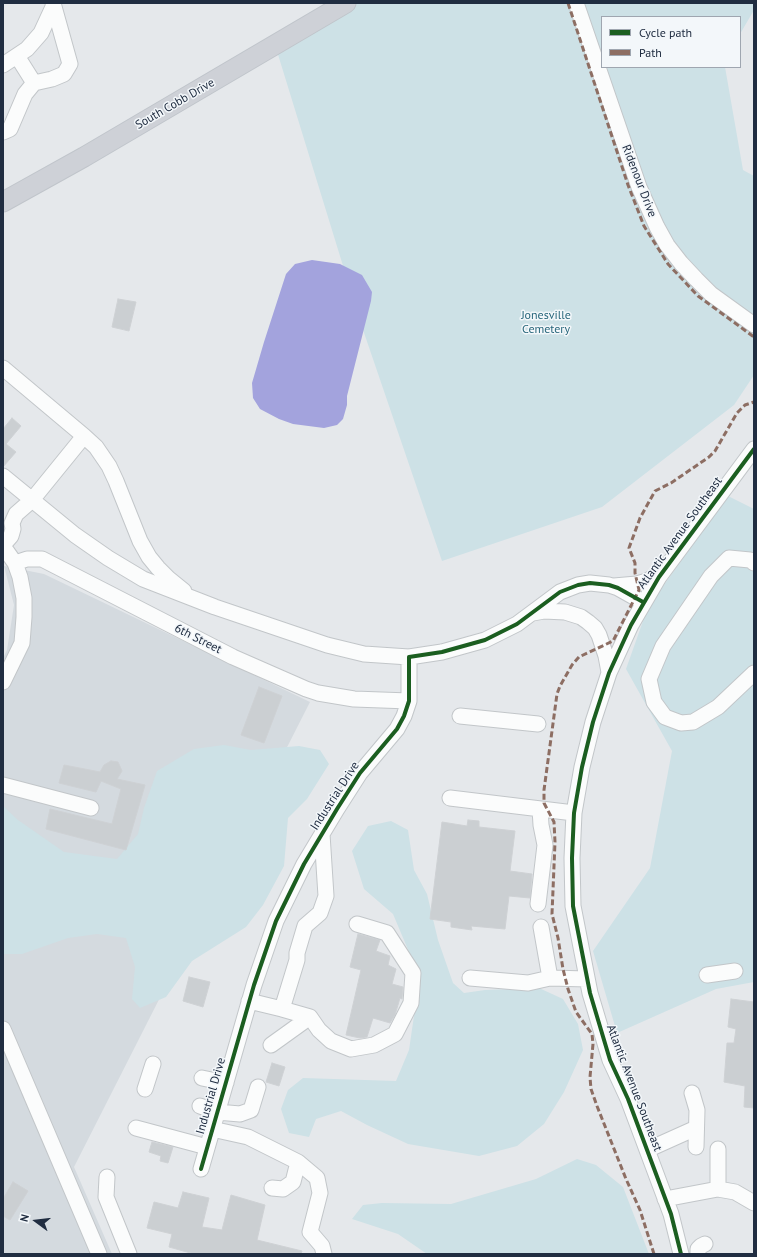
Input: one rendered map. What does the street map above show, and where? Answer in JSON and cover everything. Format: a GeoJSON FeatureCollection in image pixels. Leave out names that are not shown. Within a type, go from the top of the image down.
{"type":"FeatureCollection","features":[{"type":"Feature","properties":{"kind":"main road","name":"South Cobb Drive"},"geometry":{"type":"LineString","coordinates":[[3,202],[84,157],[346,3]]}},
{"type":"Feature","properties":{"kind":"street","name":"Ridenour Drive"},"geometry":{"type":"LineString","coordinates":[[576,3],[639,187],[657,227],[667,245],[696,279],[711,294],[754,325]]}},
{"type":"Feature","properties":{"kind":"street"},"geometry":{"type":"LineString","coordinates":[[3,65],[27,49],[41,33],[53,5]]}},
{"type":"Feature","properties":{"kind":"street"},"geometry":{"type":"LineString","coordinates":[[3,132],[10,129],[25,94],[34,83],[52,79],[64,74],[70,64],[53,5]]}},
{"type":"Feature","properties":{"kind":"street"},"geometry":{"type":"LineString","coordinates":[[17,56],[34,83]]}},
{"type":"Feature","properties":{"kind":"street"},"geometry":{"type":"LineString","coordinates":[[3,368],[96,447],[109,466],[116,480],[140,541],[149,557],[168,578],[196,600]]}},
{"type":"Feature","properties":{"kind":"street"},"geometry":{"type":"LineString","coordinates":[[3,682],[22,643],[24,598],[20,577],[15,562],[3,545],[11,536],[13,529],[12,523],[16,514],[32,500],[84,436]]}},
{"type":"Feature","properties":{"kind":"street","name":"Atlantic Avenue Southeast"},"geometry":{"type":"LineString","coordinates":[[681,1254],[671,1214],[628,1099],[610,1060],[587,979],[573,906],[572,858],[574,813],[592,722],[609,673],[630,625],[662,573],[754,448]]}},
{"type":"Feature","properties":{"kind":"street"},"geometry":{"type":"LineString","coordinates":[[3,476],[75,535],[142,579],[196,600],[336,647],[364,654],[409,657],[442,652],[470,645],[500,633],[533,613],[568,588],[590,583],[600,583],[613,586],[643,602]]}},
{"type":"Feature","properties":{"kind":"street"},"geometry":{"type":"LineString","coordinates":[[754,563],[750,560],[729,558],[711,576],[663,646],[649,679],[654,702],[665,717],[681,722],[693,722],[718,707],[754,673]]}},
{"type":"Feature","properties":{"kind":"street","name":"6th Street"},"geometry":{"type":"LineString","coordinates":[[15,562],[27,559],[42,559],[233,656],[306,689],[349,699],[409,701]]}},
{"type":"Feature","properties":{"kind":"street"},"geometry":{"type":"LineString","coordinates":[[613,586],[637,584],[647,581],[662,573]]}},
{"type":"Feature","properties":{"kind":"street"},"geometry":{"type":"LineString","coordinates":[[533,613],[544,611],[565,612],[581,617],[588,622],[599,634],[606,656],[609,673]]}},
{"type":"Feature","properties":{"kind":"street","name":"Industrial Drive"},"geometry":{"type":"LineString","coordinates":[[201,1170],[249,1001],[276,921],[293,884],[360,773],[397,729],[404,716],[409,701],[409,657]]}},
{"type":"Feature","properties":{"kind":"street"},"geometry":{"type":"LineString","coordinates":[[460,716],[538,724]]}},
{"type":"Feature","properties":{"kind":"street"},"geometry":{"type":"LineString","coordinates":[[3,785],[91,808]]}},
{"type":"Feature","properties":{"kind":"street"},"geometry":{"type":"LineString","coordinates":[[450,798],[574,813]]}},
{"type":"Feature","properties":{"kind":"street"},"geometry":{"type":"LineString","coordinates":[[538,904],[545,845],[541,825],[540,809]]}},
{"type":"Feature","properties":{"kind":"street"},"geometry":{"type":"LineString","coordinates":[[282,1009],[297,960],[297,953],[305,926],[320,913],[326,896],[322,834]]}},
{"type":"Feature","properties":{"kind":"street"},"geometry":{"type":"LineString","coordinates":[[249,1001],[310,1017],[319,1030],[331,1041],[351,1048],[374,1045],[395,1034],[411,1003],[413,973],[387,933],[357,924]]}},
{"type":"Feature","properties":{"kind":"street"},"geometry":{"type":"LineString","coordinates":[[541,927],[539,948],[550,978]]}},
{"type":"Feature","properties":{"kind":"street"},"geometry":{"type":"LineString","coordinates":[[707,975],[735,971]]}},
{"type":"Feature","properties":{"kind":"street"},"geometry":{"type":"LineString","coordinates":[[470,978],[528,983],[550,978],[587,979]]}},
{"type":"Feature","properties":{"kind":"street"},"geometry":{"type":"LineString","coordinates":[[271,1045],[310,1017]]}},
{"type":"Feature","properties":{"kind":"street"},"geometry":{"type":"LineString","coordinates":[[3,1029],[100,1254]]}},
{"type":"Feature","properties":{"kind":"street"},"geometry":{"type":"LineString","coordinates":[[145,1089],[153,1064]]}},
{"type":"Feature","properties":{"kind":"street"},"geometry":{"type":"LineString","coordinates":[[202,1078],[226,1083]]}},
{"type":"Feature","properties":{"kind":"street"},"geometry":{"type":"LineString","coordinates":[[200,1106],[217,1112],[240,1114],[251,1110],[258,1087]]}},
{"type":"Feature","properties":{"kind":"street"},"geometry":{"type":"LineString","coordinates":[[692,1093],[697,1110],[696,1147]]}},
{"type":"Feature","properties":{"kind":"street"},"geometry":{"type":"LineString","coordinates":[[136,1128],[207,1147]]}},
{"type":"Feature","properties":{"kind":"street"},"geometry":{"type":"LineString","coordinates":[[647,1150],[696,1128]]}},
{"type":"Feature","properties":{"kind":"street"},"geometry":{"type":"LineString","coordinates":[[212,1129],[248,1137],[298,1162],[317,1178],[320,1193],[310,1232],[322,1246],[324,1254]]}},
{"type":"Feature","properties":{"kind":"street"},"geometry":{"type":"LineString","coordinates":[[718,1149],[718,1189]]}},
{"type":"Feature","properties":{"kind":"street"},"geometry":{"type":"LineString","coordinates":[[272,1188],[284,1189],[293,1182],[298,1162]]}},
{"type":"Feature","properties":{"kind":"street"},"geometry":{"type":"LineString","coordinates":[[107,1178],[106,1197],[128,1254]]}},
{"type":"Feature","properties":{"kind":"street"},"geometry":{"type":"LineString","coordinates":[[665,1199],[718,1189],[732,1199],[754,1203]]}},
{"type":"Feature","properties":{"kind":"shaded area"},"geometry":{"type":"Polygon","coordinates":[[[4,566],[44,574],[310,702],[74,1167],[112,1254],[3,1254],[3,658],[7,650],[14,605],[4,566]]]}},
{"type":"Feature","properties":{"kind":"green space","name":"Jonesville Cemetery"},"geometry":{"type":"Polygon","coordinates":[[[349,3],[754,3],[754,10],[741,32],[741,16],[601,16],[601,68],[725,68],[743,170],[754,176],[754,375],[734,405],[602,507],[442,561],[360,321],[276,48],[349,3]]]}},
{"type":"Feature","properties":{"kind":"green space"},"geometry":{"type":"Polygon","coordinates":[[[728,496],[754,509],[754,982],[716,989],[617,1033],[593,951],[650,868],[672,751],[626,669],[648,607],[728,496]]]}},
{"type":"Feature","properties":{"kind":"green space"},"geometry":{"type":"Polygon","coordinates":[[[224,745],[251,750],[299,746],[320,750],[329,764],[307,799],[288,818],[284,866],[263,905],[246,927],[192,961],[166,997],[140,1008],[132,999],[135,967],[126,938],[97,934],[68,938],[22,954],[3,954],[3,806],[18,820],[64,852],[117,859],[138,834],[144,808],[157,771],[194,749],[224,745]]]}},
{"type":"Feature","properties":{"kind":"green space"},"geometry":{"type":"Polygon","coordinates":[[[391,821],[408,830],[414,870],[427,894],[438,940],[453,983],[464,993],[485,990],[539,988],[563,999],[578,1024],[583,1050],[564,1092],[544,1124],[517,1146],[479,1156],[408,1144],[341,1111],[316,1119],[309,1137],[289,1133],[281,1109],[288,1090],[303,1078],[396,1081],[409,1050],[415,1009],[409,952],[393,914],[364,889],[352,851],[368,826],[391,821]]]}},
{"type":"Feature","properties":{"kind":"green space"},"geometry":{"type":"Polygon","coordinates":[[[577,1159],[596,1165],[623,1187],[649,1254],[427,1254],[398,1234],[352,1219],[363,1205],[382,1203],[451,1204],[536,1179],[577,1159]]]}},
{"type":"Feature","properties":{"kind":"water"},"geometry":{"type":"Polygon","coordinates":[[[312,260],[340,264],[362,275],[372,292],[347,396],[347,405],[343,419],[337,425],[324,428],[293,424],[279,419],[260,409],[253,398],[252,383],[286,274],[295,264],[312,260]]]}},
{"type":"Feature","properties":{"kind":"building"},"geometry":{"type":"Polygon","coordinates":[[[118,299],[136,302],[129,331],[112,327],[118,299]]]}},
{"type":"Feature","properties":{"kind":"building"},"geometry":{"type":"Polygon","coordinates":[[[12,418],[21,426],[6,444],[16,452],[3,467],[3,429],[12,418]]]}},
{"type":"Feature","properties":{"kind":"building"},"geometry":{"type":"Polygon","coordinates":[[[259,687],[282,696],[264,743],[241,735],[259,687]]]}},
{"type":"Feature","properties":{"kind":"building"},"geometry":{"type":"Polygon","coordinates":[[[111,761],[118,762],[122,771],[117,779],[145,785],[126,850],[46,829],[50,809],[112,824],[121,789],[101,781],[96,792],[59,783],[64,765],[100,772],[104,765],[111,761]]]}},
{"type":"Feature","properties":{"kind":"building"},"geometry":{"type":"Polygon","coordinates":[[[468,820],[479,821],[479,827],[515,831],[510,871],[532,874],[530,898],[509,896],[505,929],[471,926],[472,930],[451,927],[451,922],[430,919],[442,822],[467,826],[468,820]]]}},
{"type":"Feature","properties":{"kind":"building"},"geometry":{"type":"Polygon","coordinates":[[[358,934],[380,940],[376,951],[390,956],[388,965],[396,969],[392,984],[403,987],[402,999],[400,998],[395,1015],[390,1023],[373,1018],[367,1037],[360,1038],[346,1035],[361,970],[350,967],[358,934]]]}},
{"type":"Feature","properties":{"kind":"building"},"geometry":{"type":"Polygon","coordinates":[[[189,977],[210,982],[203,1007],[183,1001],[189,977]]]}},
{"type":"Feature","properties":{"kind":"building"},"geometry":{"type":"Polygon","coordinates":[[[731,999],[754,1002],[754,1108],[744,1107],[745,1086],[724,1082],[727,1043],[734,1043],[736,1029],[728,1027],[731,999]]]}},
{"type":"Feature","properties":{"kind":"building"},"geometry":{"type":"Polygon","coordinates":[[[272,1063],[285,1067],[279,1086],[266,1082],[272,1063]]]}},
{"type":"Feature","properties":{"kind":"building"},"geometry":{"type":"Polygon","coordinates":[[[152,1142],[173,1147],[168,1163],[160,1161],[161,1156],[149,1152],[152,1142]]]}},
{"type":"Feature","properties":{"kind":"building"},"geometry":{"type":"Polygon","coordinates":[[[13,1182],[28,1191],[10,1220],[3,1216],[3,1199],[13,1182]]]}},
{"type":"Feature","properties":{"kind":"building"},"geometry":{"type":"Polygon","coordinates":[[[183,1192],[209,1198],[202,1227],[222,1230],[231,1195],[265,1205],[257,1240],[302,1251],[301,1254],[194,1254],[169,1247],[172,1234],[147,1228],[154,1202],[178,1208],[183,1192]]]}},
{"type":"Feature","properties":{"kind":"marked path"},"geometry":{"type":"LineString","coordinates":[[568,3],[628,185],[644,226],[668,264],[698,296],[754,337]]}},
{"type":"Feature","properties":{"kind":"marked path"},"geometry":{"type":"LineString","coordinates":[[654,1254],[640,1210],[626,1179],[591,1089],[590,1077],[593,1044],[592,1034],[576,1012],[568,989],[552,914],[555,842],[554,822],[544,803],[544,790],[557,694],[560,686],[572,665],[579,657],[613,641],[639,590],[635,573],[635,563],[629,548],[640,518],[655,491],[671,483],[709,457],[715,451],[737,413],[745,405],[754,402]]}},
{"type":"Feature","properties":{"kind":"cycle path"},"geometry":{"type":"LineString","coordinates":[[681,1254],[671,1214],[628,1099],[610,1060],[590,993],[573,906],[572,858],[574,813],[582,767],[593,722],[609,673],[631,625],[659,577],[754,449]]}},
{"type":"Feature","properties":{"kind":"cycle path"},"geometry":{"type":"LineString","coordinates":[[201,1169],[254,985],[276,921],[304,864],[337,809],[360,773],[397,729],[404,716],[409,701],[409,657],[442,652],[485,640],[517,624],[560,592],[578,585],[590,583],[609,585],[618,588],[643,602]]}}]}
